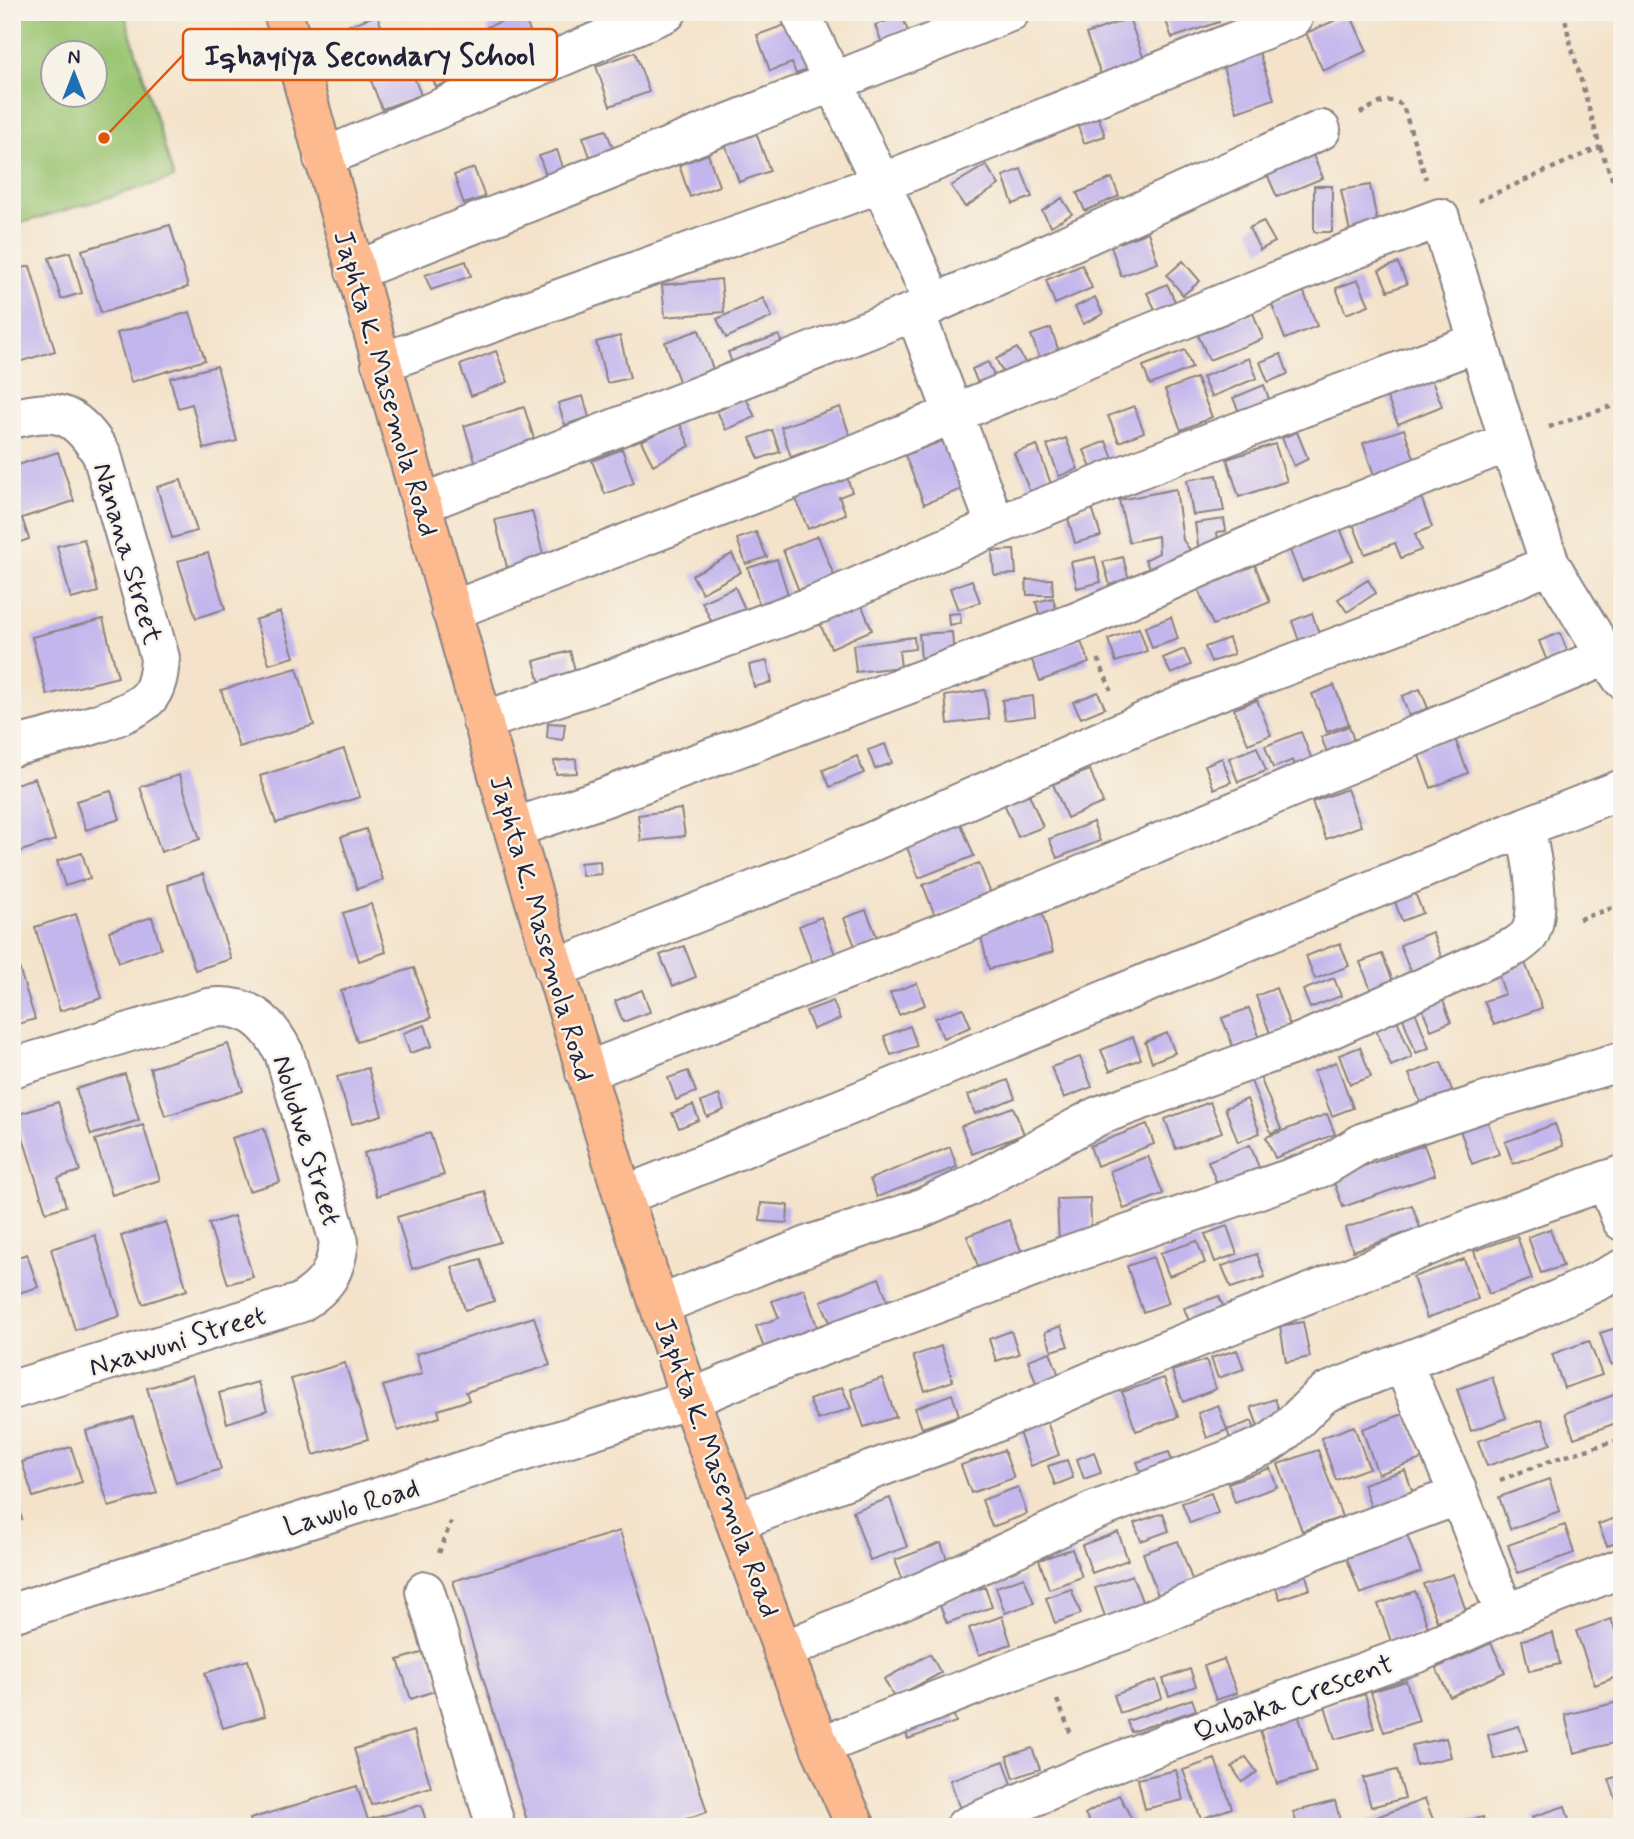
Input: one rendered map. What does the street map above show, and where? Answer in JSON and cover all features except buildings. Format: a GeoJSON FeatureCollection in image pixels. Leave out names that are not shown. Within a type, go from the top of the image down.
{"type":"FeatureCollection","features":[{"type":"Feature","properties":{"kind":"main road","name":"Japhta K. Masemola Road"},"geometry":{"type":"LineString","coordinates":[[283,12],[482,721],[623,1196],[690,1399],[783,1651],[820,1746],[856,1827]]}},
{"type":"Feature","properties":{"kind":"street"},"geometry":{"type":"LineString","coordinates":[[323,158],[667,12]]}},
{"type":"Feature","properties":{"kind":"street"},"geometry":{"type":"LineString","coordinates":[[800,12],[881,183],[925,308],[956,414],[996,526]]}},
{"type":"Feature","properties":{"kind":"street"},"geometry":{"type":"LineString","coordinates":[[355,271],[1010,12]]}},
{"type":"Feature","properties":{"kind":"street"},"geometry":{"type":"LineString","coordinates":[[381,363],[881,183],[1293,18]]}},
{"type":"Feature","properties":{"kind":"street"},"geometry":{"type":"LineString","coordinates":[[421,504],[925,308],[1321,130]]}},
{"type":"Feature","properties":{"kind":"street"},"geometry":{"type":"LineString","coordinates":[[451,611],[523,581],[697,517],[956,414],[1348,252],[1440,218],[1509,442],[1550,564],[1614,667],[585,1072]]}},
{"type":"Feature","properties":{"kind":"street"},"geometry":{"type":"LineString","coordinates":[[482,721],[600,683],[818,604],[996,526],[1152,464],[1478,342]]}},
{"type":"Feature","properties":{"kind":"street","name":"Nanana Street"},"geometry":{"type":"LineString","coordinates":[[12,419],[54,412],[77,423],[89,434],[102,455],[160,658],[159,676],[148,698],[128,714],[12,747]]}},
{"type":"Feature","properties":{"kind":"street"},"geometry":{"type":"LineString","coordinates":[[513,828],[603,798],[1079,621],[1262,540],[1509,442]]}},
{"type":"Feature","properties":{"kind":"street"},"geometry":{"type":"LineString","coordinates":[[554,969],[821,864],[1199,698],[1550,564]]}},
{"type":"Feature","properties":{"kind":"street"},"geometry":{"type":"LineString","coordinates":[[623,1196],[1622,789]]}},
{"type":"Feature","properties":{"kind":"street"},"geometry":{"type":"LineString","coordinates":[[660,1305],[815,1243],[917,1210],[966,1188],[1098,1116],[1304,1041],[1516,946],[1528,936],[1534,911],[1534,874],[1525,827]]}},
{"type":"Feature","properties":{"kind":"street","name":"Noludwe Street"},"geometry":{"type":"LineString","coordinates":[[12,1068],[208,1008],[224,1006],[240,1009],[258,1018],[275,1034],[284,1053],[339,1242],[332,1274]]}},
{"type":"Feature","properties":{"kind":"street","name":"Lawulo Road"},"geometry":{"type":"LineString","coordinates":[[12,1613],[690,1399],[774,1364],[1065,1256],[1323,1167],[1364,1142],[1622,1061]]}},
{"type":"Feature","properties":{"kind":"street"},"geometry":{"type":"LineString","coordinates":[[737,1521],[976,1430],[1130,1365],[1483,1224],[1614,1178],[1622,1221]]}},
{"type":"Feature","properties":{"kind":"street"},"geometry":{"type":"LineString","coordinates":[[783,1651],[926,1590],[1094,1511],[1264,1446],[1286,1431],[1325,1393],[1507,1322],[1622,1269]]}},
{"type":"Feature","properties":{"kind":"street","name":"Nxawuni Street"},"geometry":{"type":"LineString","coordinates":[[12,1390],[300,1303],[317,1293],[332,1274]]}},
{"type":"Feature","properties":{"kind":"street"},"geometry":{"type":"LineString","coordinates":[[1403,1364],[1459,1495],[1504,1614]]}},
{"type":"Feature","properties":{"kind":"street"},"geometry":{"type":"LineString","coordinates":[[820,1746],[1040,1660],[1134,1627],[1330,1543],[1459,1495]]}},
{"type":"Feature","properties":{"kind":"street","name":"Qubaka Crescent"},"geometry":{"type":"LineString","coordinates":[[965,1827],[1088,1773],[1250,1711],[1420,1652],[1504,1614],[1622,1568]]}},
{"type":"Feature","properties":{"kind":"street"},"geometry":{"type":"LineString","coordinates":[[425,1591],[496,1827]]}},
{"type":"Feature","properties":{"kind":"path"},"geometry":{"type":"LineString","coordinates":[[1564,12],[1600,147],[1622,204]]}},
{"type":"Feature","properties":{"kind":"path"},"geometry":{"type":"LineString","coordinates":[[1321,130],[1385,101],[1397,101],[1403,106],[1407,116],[1440,218],[1600,147]]}},
{"type":"Feature","properties":{"kind":"path"},"geometry":{"type":"LineString","coordinates":[[1509,442],[1622,403]]}},
{"type":"Feature","properties":{"kind":"path"},"geometry":{"type":"LineString","coordinates":[[1079,621],[1110,682],[1116,718],[1105,738]]}},
{"type":"Feature","properties":{"kind":"path"},"geometry":{"type":"LineString","coordinates":[[1459,1495],[1556,1458],[1622,1439]]}},
{"type":"Feature","properties":{"kind":"path"},"geometry":{"type":"LineString","coordinates":[[425,1591],[471,1469]]}},
{"type":"Feature","properties":{"kind":"path"},"geometry":{"type":"LineString","coordinates":[[1040,1660],[1088,1773]]}},
{"type":"Feature","properties":{"kind":"green space"},"geometry":{"type":"Polygon","coordinates":[[[12,12],[124,12],[174,178],[12,226],[12,12]]]}},
{"type":"Feature","properties":{"kind":"place","name":"Iqhayiya Secondary School"},"geometry":{"type":"Point","coordinates":[104,138]}}]}
